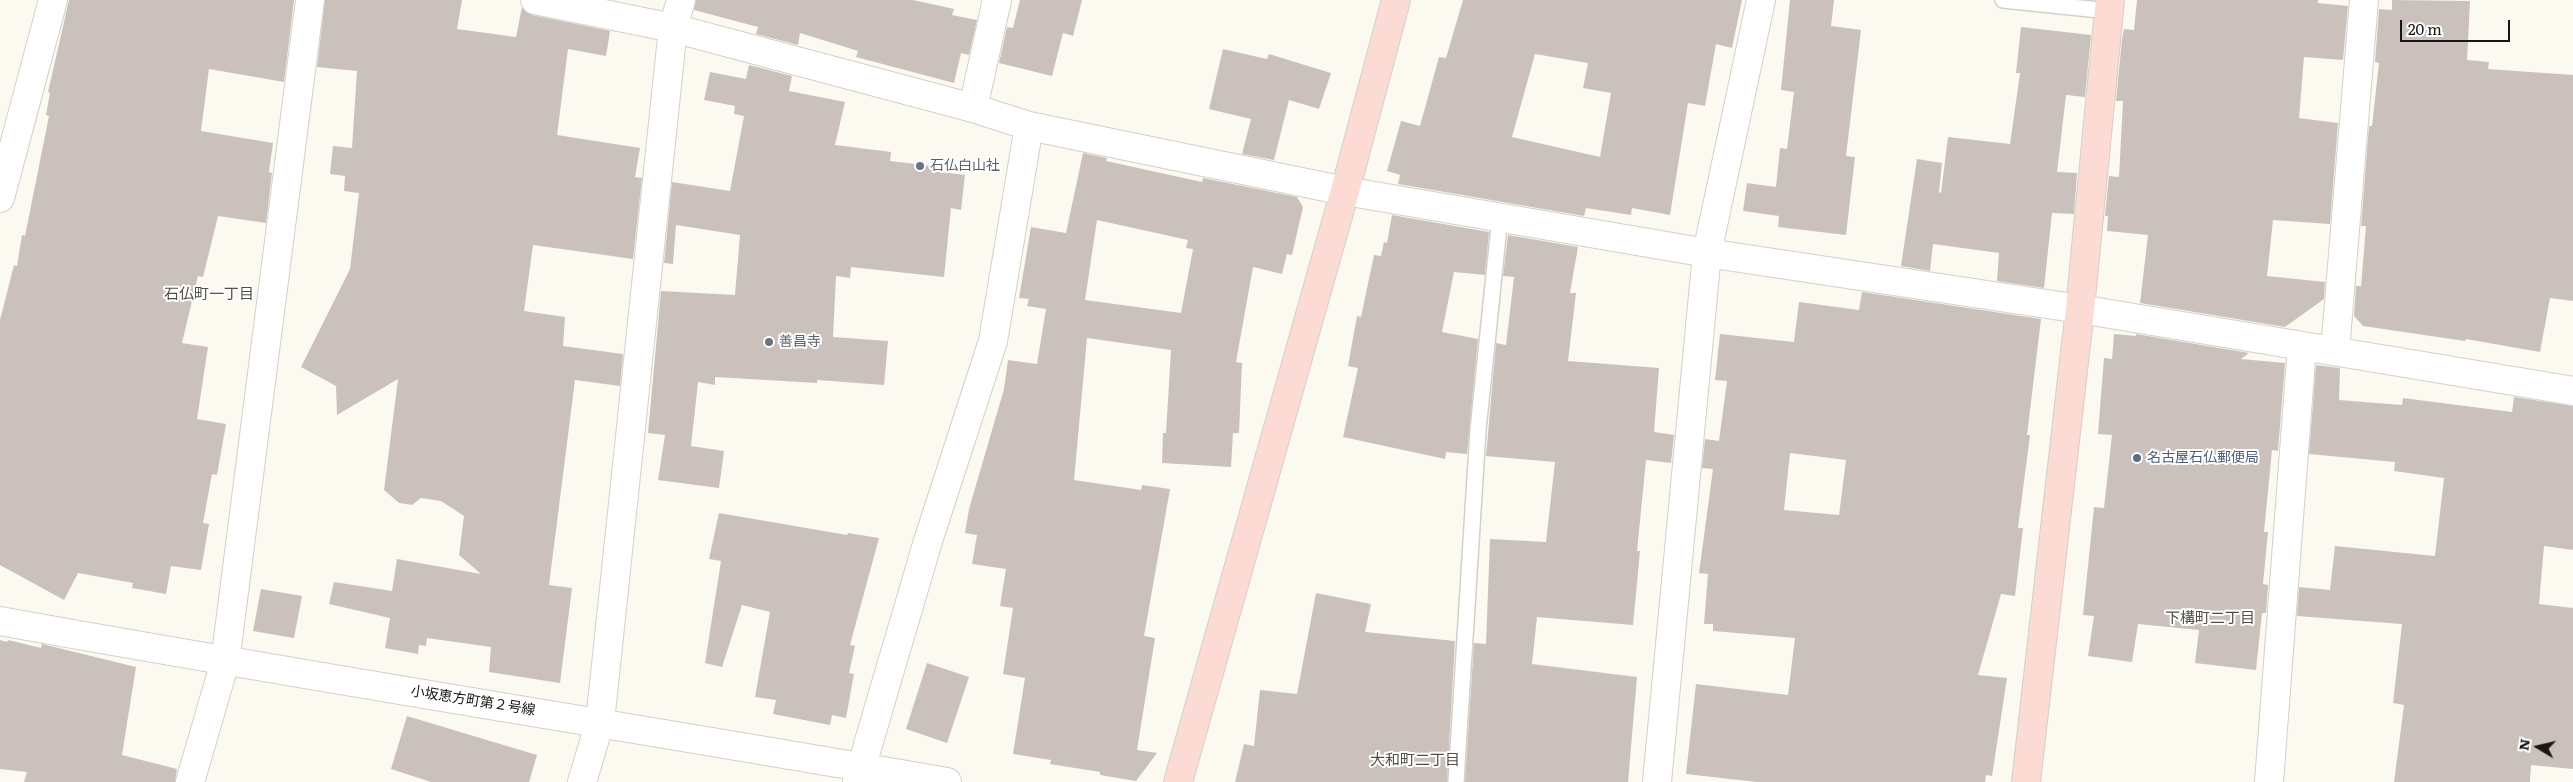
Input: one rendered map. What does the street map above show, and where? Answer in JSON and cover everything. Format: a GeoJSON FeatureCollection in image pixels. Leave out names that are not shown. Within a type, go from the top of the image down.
{"type":"FeatureCollection","features":[{"type":"Feature","properties":{"kind":"street"},"geometry":{"type":"LineString","coordinates":[[0,198],[53,0]]}},
{"type":"Feature","properties":{"kind":"street"},"geometry":{"type":"LineString","coordinates":[[190,782],[225,662],[310,0]]}},
{"type":"Feature","properties":{"kind":"street"},"geometry":{"type":"LineString","coordinates":[[534,0],[673,28],[972,108],[1029,126],[1345,191],[1707,253],[2080,310],[2573,391]]}},
{"type":"Feature","properties":{"kind":"street"},"geometry":{"type":"LineString","coordinates":[[582,782],[600,722],[673,28],[681,0]]}},
{"type":"Feature","properties":{"kind":"street"},"geometry":{"type":"LineString","coordinates":[[972,108],[997,0]]}},
{"type":"Feature","properties":{"kind":"street"},"geometry":{"type":"LineString","coordinates":[[1178,782],[1345,191],[1396,0]]}},
{"type":"Feature","properties":{"kind":"street"},"geometry":{"type":"LineString","coordinates":[[1657,782],[1707,253],[1761,0]]}},
{"type":"Feature","properties":{"kind":"street"},"geometry":{"type":"LineString","coordinates":[[2335,351],[2364,0]]}},
{"type":"Feature","properties":{"kind":"street"},"geometry":{"type":"LineString","coordinates":[[2026,782],[2080,310],[2109,5]]}},
{"type":"Feature","properties":{"kind":"street"},"geometry":{"type":"LineString","coordinates":[[859,774],[928,541],[993,341],[1029,126]]}},
{"type":"Feature","properties":{"kind":"street"},"geometry":{"type":"LineString","coordinates":[[2269,782],[2302,346]]}},
{"type":"Feature","properties":{"kind":"street","name":"小坂恵方町第２号線"},"geometry":{"type":"LineString","coordinates":[[0,622],[225,662],[600,722],[859,774],[947,782]]}},
{"type":"Feature","properties":{"kind":"lane"},"geometry":{"type":"LineString","coordinates":[[2003,0],[2109,5]]}},
{"type":"Feature","properties":{"kind":"lane"},"geometry":{"type":"LineString","coordinates":[[1456,782],[1478,430],[1500,217]]}},
{"type":"Feature","properties":{"kind":"building"},"geometry":{"type":"Polygon","coordinates":[[[69,0],[294,0],[284,82],[209,69],[201,131],[273,143],[269,172],[272,173],[266,223],[218,216],[203,277],[198,276],[182,343],[208,347],[197,419],[226,424],[217,475],[212,474],[203,523],[209,524],[201,570],[171,566],[166,594],[132,588],[133,583],[78,573],[64,600],[0,565],[0,320],[14,265],[17,266],[22,235],[25,236],[49,116],[46,115],[50,93],[48,92],[69,0]]]}},
{"type":"Feature","properties":{"kind":"building"},"geometry":{"type":"Polygon","coordinates":[[[325,0],[462,0],[457,29],[516,37],[522,7],[532,15],[610,31],[606,56],[568,49],[557,135],[640,148],[635,177],[642,178],[633,259],[533,245],[524,311],[565,317],[563,346],[623,354],[620,386],[575,380],[549,585],[572,588],[560,683],[489,672],[491,647],[427,638],[426,646],[419,645],[418,654],[385,648],[390,618],[329,604],[334,582],[392,591],[397,559],[481,574],[459,555],[464,516],[441,501],[421,498],[412,505],[399,503],[384,490],[398,379],[337,415],[336,386],[301,367],[350,269],[359,193],[344,191],[345,176],[330,174],[333,146],[352,148],[357,71],[317,67],[325,0]]]}},
{"type":"Feature","properties":{"kind":"building"},"geometry":{"type":"Polygon","coordinates":[[[696,0],[913,0],[954,9],[952,15],[977,20],[969,55],[961,53],[954,83],[856,57],[858,51],[800,33],[798,45],[756,34],[758,27],[694,10],[696,0]]]}},
{"type":"Feature","properties":{"kind":"building"},"geometry":{"type":"Polygon","coordinates":[[[1020,0],[1082,0],[1073,36],[1063,33],[1052,76],[999,63],[1007,27],[1013,28],[1020,0]]]}},
{"type":"Feature","properties":{"kind":"building"},"geometry":{"type":"Polygon","coordinates":[[[1463,0],[1742,0],[1732,48],[1716,44],[1705,106],[1688,103],[1670,215],[1632,208],[1631,215],[1586,208],[1584,216],[1398,184],[1400,175],[1387,171],[1401,121],[1420,126],[1439,57],[1446,58],[1463,0]],[[1535,54],[1512,137],[1600,157],[1611,93],[1583,88],[1588,63],[1535,54]]]}},
{"type":"Feature","properties":{"kind":"building"},"geometry":{"type":"Polygon","coordinates":[[[1790,0],[1834,0],[1831,26],[1861,30],[1846,156],[1855,157],[1846,235],[1778,227],[1779,216],[1743,211],[1747,183],[1776,187],[1780,148],[1787,149],[1794,92],[1781,90],[1790,0]]]}},
{"type":"Feature","properties":{"kind":"building"},"geometry":{"type":"Polygon","coordinates":[[[2137,0],[2318,0],[2318,3],[2348,6],[2343,60],[2304,57],[2299,118],[2338,123],[2330,224],[2273,220],[2267,276],[2325,282],[2324,299],[2285,327],[2140,303],[2148,235],[2107,231],[2108,216],[2105,216],[2109,176],[2119,177],[2123,101],[2116,101],[2122,39],[2124,29],[2134,30],[2137,0]]]}},
{"type":"Feature","properties":{"kind":"building"},"geometry":{"type":"Polygon","coordinates":[[[2392,0],[2470,1],[2467,60],[2489,62],[2488,69],[2573,75],[2573,301],[2550,298],[2540,352],[2466,339],[2465,341],[2363,326],[2354,316],[2356,286],[2361,286],[2366,226],[2361,226],[2369,126],[2372,126],[2379,63],[2375,62],[2379,9],[2392,10],[2392,0]]]}},
{"type":"Feature","properties":{"kind":"building"},"geometry":{"type":"Polygon","coordinates":[[[2021,27],[2091,35],[2085,97],[2066,95],[2057,172],[2077,173],[2074,214],[2052,213],[2044,288],[1997,281],[1999,253],[1933,244],[1930,271],[1901,266],[1917,159],[1942,163],[1939,192],[1941,193],[1948,137],[2010,144],[2020,73],[2016,73],[2021,27]]]}},
{"type":"Feature","properties":{"kind":"building"},"geometry":{"type":"Polygon","coordinates":[[[1223,49],[1267,59],[1269,54],[1331,73],[1319,109],[1289,100],[1274,160],[1242,154],[1251,119],[1209,109],[1223,49]]]}},
{"type":"Feature","properties":{"kind":"building"},"geometry":{"type":"Polygon","coordinates":[[[749,65],[792,76],[789,91],[845,102],[835,145],[891,152],[890,161],[941,167],[940,172],[965,175],[961,210],[951,208],[944,277],[851,267],[850,278],[836,276],[833,337],[888,341],[884,385],[817,380],[817,383],[715,377],[715,385],[698,382],[691,446],[724,451],[719,488],[658,480],[665,435],[648,433],[661,291],[735,295],[740,235],[676,225],[673,264],[664,263],[672,182],[730,191],[744,116],[734,114],[735,106],[704,100],[710,72],[746,79],[749,65]]]}},
{"type":"Feature","properties":{"kind":"building"},"geometry":{"type":"Polygon","coordinates":[[[1083,153],[1107,158],[1106,161],[1202,182],[1203,178],[1297,197],[1303,207],[1292,255],[1287,254],[1282,274],[1253,267],[1236,362],[1242,363],[1239,433],[1233,433],[1231,467],[1162,463],[1163,433],[1166,433],[1171,350],[1087,338],[1074,480],[1141,490],[1142,485],[1170,489],[1144,636],[1155,638],[1137,750],[1157,753],[1136,781],[1100,775],[1100,772],[1050,764],[1051,760],[1013,754],[1025,678],[1003,674],[1013,608],[1000,606],[1006,569],[972,564],[977,535],[965,533],[969,509],[1004,389],[1008,360],[1037,364],[1046,309],[1027,306],[1029,299],[1019,298],[1031,227],[1066,233],[1083,153]],[[1097,220],[1085,300],[1181,313],[1193,249],[1186,248],[1188,240],[1097,220]]]}},
{"type":"Feature","properties":{"kind":"building"},"geometry":{"type":"Polygon","coordinates":[[[1392,215],[1489,232],[1485,275],[1454,272],[1442,332],[1478,339],[1467,454],[1446,452],[1445,459],[1343,437],[1358,368],[1348,366],[1357,316],[1361,317],[1374,255],[1381,256],[1384,242],[1387,243],[1392,215]]]}},
{"type":"Feature","properties":{"kind":"building"},"geometry":{"type":"Polygon","coordinates":[[[1508,235],[1578,247],[1570,293],[1576,293],[1568,361],[1659,368],[1654,432],[1674,435],[1671,463],[1646,460],[1637,551],[1640,551],[1633,625],[1537,617],[1532,664],[1637,677],[1628,782],[1465,782],[1474,643],[1486,644],[1490,539],[1546,542],[1555,462],[1486,456],[1496,343],[1506,345],[1514,277],[1503,276],[1508,235]]]}},
{"type":"Feature","properties":{"kind":"building"},"geometry":{"type":"Polygon","coordinates":[[[1862,292],[2041,319],[2027,435],[2030,435],[2018,528],[2023,528],[2015,596],[2001,594],[1978,675],[2007,678],[1992,776],[1986,775],[1985,782],[1757,782],[1686,774],[1696,684],[1788,695],[1795,638],[1713,631],[1713,624],[1704,624],[1708,574],[1699,573],[1713,469],[1702,468],[1705,439],[1719,441],[1727,381],[1715,380],[1720,334],[1794,342],[1799,302],[1859,310],[1862,292]],[[1790,453],[1784,510],[1839,515],[1846,460],[1790,453]]]}},
{"type":"Feature","properties":{"kind":"building"},"geometry":{"type":"Polygon","coordinates":[[[2114,334],[2136,336],[2136,334],[2249,353],[2241,359],[2285,363],[2278,451],[2272,450],[2264,532],[2268,532],[2263,584],[2268,585],[2266,613],[2262,613],[2256,670],[2195,663],[2199,630],[2138,624],[2132,662],[2088,656],[2094,616],[2083,615],[2094,507],[2104,508],[2112,435],[2098,434],[2104,358],[2112,359],[2114,334]]]}},
{"type":"Feature","properties":{"kind":"building"},"geometry":{"type":"Polygon","coordinates":[[[2316,365],[2340,368],[2339,400],[2402,405],[2403,398],[2512,412],[2514,397],[2573,406],[2573,550],[2544,546],[2539,604],[2573,608],[2573,769],[2531,765],[2530,782],[2394,782],[2404,705],[2393,703],[2402,624],[2297,616],[2299,587],[2330,590],[2335,546],[2435,556],[2444,478],[2394,471],[2395,462],[2309,454],[2316,365]]]}},
{"type":"Feature","properties":{"kind":"building"},"geometry":{"type":"Polygon","coordinates":[[[719,513],[847,535],[848,533],[879,538],[850,645],[855,646],[849,673],[854,674],[846,718],[832,715],[830,725],[773,714],[776,700],[755,697],[770,612],[742,605],[722,667],[705,663],[721,561],[709,559],[719,513]]]}},
{"type":"Feature","properties":{"kind":"building"},"geometry":{"type":"Polygon","coordinates":[[[261,589],[302,596],[294,638],[253,631],[261,589]]]}},
{"type":"Feature","properties":{"kind":"building"},"geometry":{"type":"Polygon","coordinates":[[[1316,593],[1371,604],[1365,632],[1455,641],[1447,782],[1235,782],[1244,744],[1254,746],[1260,690],[1297,694],[1316,593]]]}},
{"type":"Feature","properties":{"kind":"building"},"geometry":{"type":"Polygon","coordinates":[[[0,640],[7,642],[8,640],[41,648],[42,644],[136,667],[122,755],[177,769],[175,782],[24,782],[27,772],[0,769],[0,640]]]}},
{"type":"Feature","properties":{"kind":"building"},"geometry":{"type":"Polygon","coordinates":[[[927,663],[969,677],[947,743],[906,729],[927,663]]]}},
{"type":"Feature","properties":{"kind":"building"},"geometry":{"type":"Polygon","coordinates":[[[407,716],[537,755],[529,782],[431,782],[391,769],[407,716]]]}},
{"type":"Feature","properties":{"kind":"place","name":"石仏白山社"},"geometry":{"type":"Point","coordinates":[920,166]}},
{"type":"Feature","properties":{"kind":"place","name":"善昌寺"},"geometry":{"type":"Point","coordinates":[769,342]}},
{"type":"Feature","properties":{"kind":"place","name":"名古屋石仏郵便局"},"geometry":{"type":"Point","coordinates":[2137,458]}},
{"type":"Feature","properties":{"kind":"district","name":"石仏町一丁目"},"geometry":{"type":"Point","coordinates":[209,295]}},
{"type":"Feature","properties":{"kind":"district","name":"下構町二丁目"},"geometry":{"type":"Point","coordinates":[2210,619]}},
{"type":"Feature","properties":{"kind":"district","name":"大和町二丁目"},"geometry":{"type":"Point","coordinates":[1415,761]}}]}
